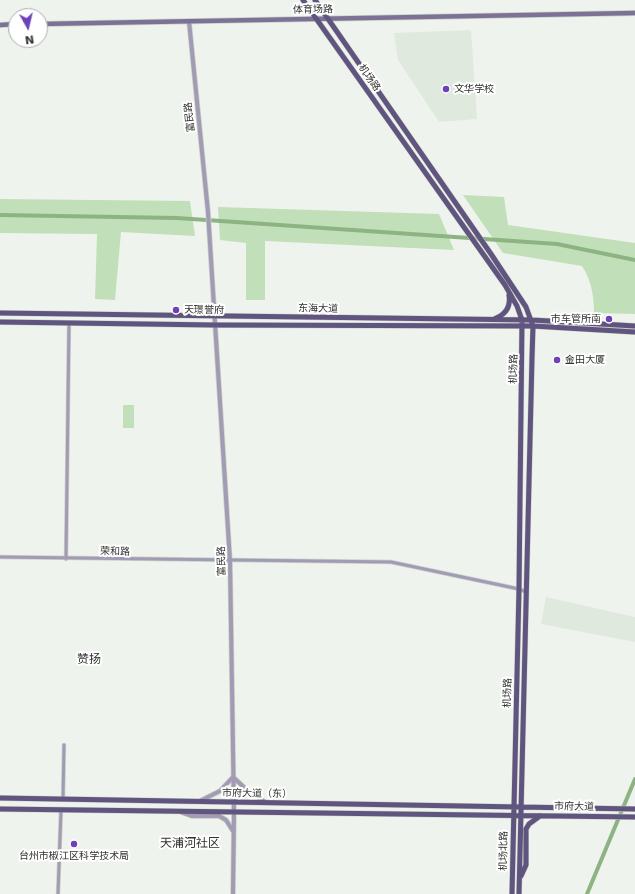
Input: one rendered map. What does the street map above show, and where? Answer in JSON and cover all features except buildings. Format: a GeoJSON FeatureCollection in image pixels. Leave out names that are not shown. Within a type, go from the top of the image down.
{"type":"FeatureCollection","features":[{"type":"Feature","properties":{"kind":"main road","name":"机场路"},"geometry":{"type":"LineString","coordinates":[[303,0],[509,292],[517,306],[522,320],[519,589],[514,808]]}},
{"type":"Feature","properties":{"kind":"main road","name":"机场路"},"geometry":{"type":"LineString","coordinates":[[315,0],[491,254],[526,307],[532,320],[520,808]]}},
{"type":"Feature","properties":{"kind":"main road","name":"体育场路"},"geometry":{"type":"LineString","coordinates":[[48,24],[635,13]]}},
{"type":"Feature","properties":{"kind":"main road"},"geometry":{"type":"LineString","coordinates":[[491,320],[503,315],[508,309],[510,304],[509,292]]}},
{"type":"Feature","properties":{"kind":"main road","name":"东海大道"},"geometry":{"type":"LineString","coordinates":[[0,313],[532,320],[635,326]]}},
{"type":"Feature","properties":{"kind":"main road","name":"东海大道"},"geometry":{"type":"LineString","coordinates":[[0,322],[214,325],[533,326],[635,332]]}},
{"type":"Feature","properties":{"kind":"main road","name":"市府大道（东）"},"geometry":{"type":"LineString","coordinates":[[0,798],[514,808]]}},
{"type":"Feature","properties":{"kind":"main road","name":"市府大道"},"geometry":{"type":"LineString","coordinates":[[514,808],[635,809]]}},
{"type":"Feature","properties":{"kind":"main road","name":"机场北路"},"geometry":{"type":"LineString","coordinates":[[512,894],[514,808]]}},
{"type":"Feature","properties":{"kind":"main road","name":"机场北路"},"geometry":{"type":"LineString","coordinates":[[519,894],[520,808]]}},
{"type":"Feature","properties":{"kind":"main road","name":"市府大道（东）"},"geometry":{"type":"LineString","coordinates":[[0,809],[514,815]]}},
{"type":"Feature","properties":{"kind":"main road","name":"市府大道"},"geometry":{"type":"LineString","coordinates":[[514,815],[635,817]]}},
{"type":"Feature","properties":{"kind":"main road"},"geometry":{"type":"LineString","coordinates":[[520,879],[526,866],[526,829],[529,824],[542,816]]}},
{"type":"Feature","properties":{"kind":"street","name":"富民路"},"geometry":{"type":"LineString","coordinates":[[189,21],[208,212],[230,561],[234,812],[232,894]]}},
{"type":"Feature","properties":{"kind":"street"},"geometry":{"type":"LineString","coordinates":[[66,559],[69,323]]}},
{"type":"Feature","properties":{"kind":"street","name":"荣和路"},"geometry":{"type":"LineString","coordinates":[[0,557],[391,562],[519,589],[526,592]]}},
{"type":"Feature","properties":{"kind":"street"},"geometry":{"type":"LineString","coordinates":[[63,799],[64,745]]}},
{"type":"Feature","properties":{"kind":"street"},"geometry":{"type":"LineString","coordinates":[[199,802],[220,791],[233,777],[248,791],[267,803]]}},
{"type":"Feature","properties":{"kind":"street"},"geometry":{"type":"LineString","coordinates":[[58,894],[61,810]]}},
{"type":"Feature","properties":{"kind":"street"},"geometry":{"type":"LineString","coordinates":[[179,811],[192,816],[219,816],[226,820],[233,832]]}},
{"type":"Feature","properties":{"kind":"shaded area","name":"文华学校"},"geometry":{"type":"Polygon","coordinates":[[[471,30],[477,119],[439,122],[398,60],[394,33],[471,30]]]}},
{"type":"Feature","properties":{"kind":"shaded area"},"geometry":{"type":"Polygon","coordinates":[[[546,597],[635,617],[635,642],[541,624],[546,597]]]}},
{"type":"Feature","properties":{"kind":"green space"},"geometry":{"type":"Polygon","coordinates":[[[463,195],[504,197],[508,225],[635,243],[635,314],[594,313],[591,288],[588,277],[582,266],[503,253],[463,195]]]}},
{"type":"Feature","properties":{"kind":"green space"},"geometry":{"type":"Polygon","coordinates":[[[0,199],[190,201],[195,236],[121,232],[115,300],[95,299],[97,234],[0,233],[0,199]]]}},
{"type":"Feature","properties":{"kind":"green space"},"geometry":{"type":"Polygon","coordinates":[[[218,207],[439,214],[454,250],[265,241],[265,300],[246,300],[246,243],[220,240],[218,207]]]}},
{"type":"Feature","properties":{"kind":"green space"},"geometry":{"type":"Polygon","coordinates":[[[123,405],[134,405],[134,428],[123,428],[123,405]]]}},
{"type":"Feature","properties":{"kind":"waterway"},"geometry":{"type":"LineString","coordinates":[[0,215],[177,218],[557,244],[635,260]]}},
{"type":"Feature","properties":{"kind":"waterway"},"geometry":{"type":"LineString","coordinates":[[587,894],[635,779]]}},
{"type":"Feature","properties":{"kind":"place","name":"文华学校"},"geometry":{"type":"Point","coordinates":[446,89]}},
{"type":"Feature","properties":{"kind":"place","name":"天璟誉府"},"geometry":{"type":"Point","coordinates":[176,310]}},
{"type":"Feature","properties":{"kind":"place","name":"市车管所南"},"geometry":{"type":"Point","coordinates":[609,319]}},
{"type":"Feature","properties":{"kind":"place","name":"金田大厦"},"geometry":{"type":"Point","coordinates":[557,360]}},
{"type":"Feature","properties":{"kind":"place","name":"台州市椒江区科学技术局"},"geometry":{"type":"Point","coordinates":[74,844]}},
{"type":"Feature","properties":{"kind":"district","name":"赞扬"},"geometry":{"type":"Point","coordinates":[89,660]}},
{"type":"Feature","properties":{"kind":"district","name":"天浦河社区"},"geometry":{"type":"Point","coordinates":[190,844]}}]}
